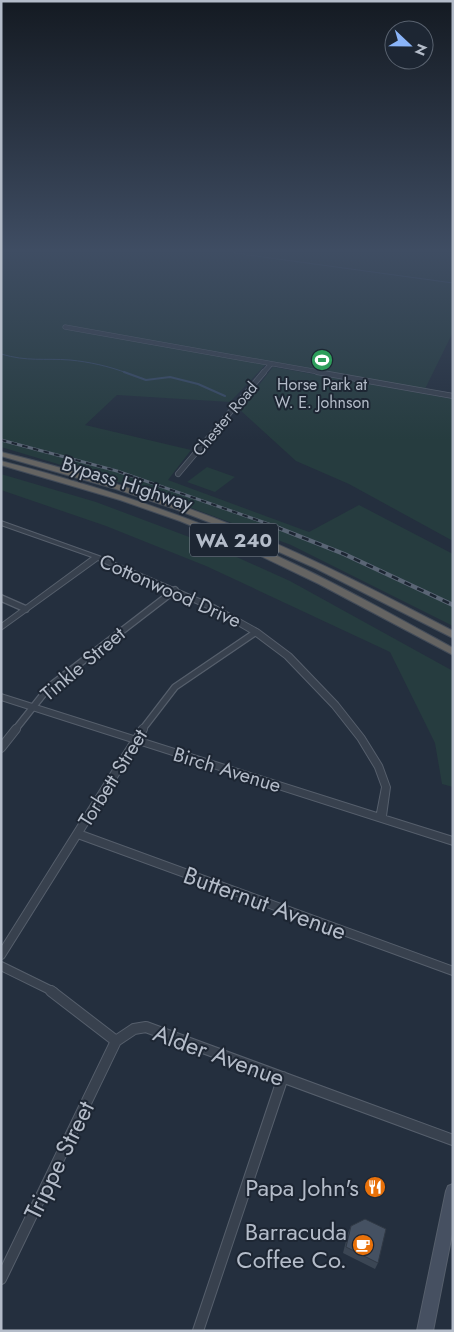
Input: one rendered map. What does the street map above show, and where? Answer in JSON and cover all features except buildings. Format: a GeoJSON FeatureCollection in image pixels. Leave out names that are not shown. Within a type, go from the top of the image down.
{"type":"FeatureCollection","features":[{"type":"Feature","properties":{"kind":"highway","name":"Bypass Highway"},"geometry":{"type":"LineString","coordinates":[[1,454],[109,485],[235,529],[336,574],[453,635]]}},
{"type":"Feature","properties":{"kind":"highway","name":"Bypass Highway"},"geometry":{"type":"LineString","coordinates":[[1,463],[131,502],[240,543],[323,582],[453,652]]}},
{"type":"Feature","properties":{"kind":"main road"},"geometry":{"type":"LineString","coordinates":[[425,1331],[453,1191]]}},
{"type":"Feature","properties":{"kind":"street"},"geometry":{"type":"LineString","coordinates":[[65,327],[453,396]]}},
{"type":"Feature","properties":{"kind":"street","name":"Chester Road"},"geometry":{"type":"LineString","coordinates":[[178,474],[272,364]]}},
{"type":"Feature","properties":{"kind":"street","name":"Cottonwood Drive"},"geometry":{"type":"LineString","coordinates":[[1,523],[96,558],[214,608],[256,632],[288,656],[319,686],[361,738],[378,767],[386,787],[381,818]]}},
{"type":"Feature","properties":{"kind":"street"},"geometry":{"type":"LineString","coordinates":[[1,628],[96,558]]}},
{"type":"Feature","properties":{"kind":"street","name":"Tinkle Street"},"geometry":{"type":"LineString","coordinates":[[1,748],[50,688],[175,590]]}},
{"type":"Feature","properties":{"kind":"street"},"geometry":{"type":"LineString","coordinates":[[1,598],[26,609]]}},
{"type":"Feature","properties":{"kind":"street","name":"Torbett Street"},"geometry":{"type":"LineString","coordinates":[[1,955],[78,834],[134,741],[175,687],[256,632]]}},
{"type":"Feature","properties":{"kind":"street","name":"Birch Avenue"},"geometry":{"type":"LineString","coordinates":[[1,697],[453,842]]}},
{"type":"Feature","properties":{"kind":"street","name":"Butternut Avenue"},"geometry":{"type":"LineString","coordinates":[[78,834],[453,971]]}},
{"type":"Feature","properties":{"kind":"street"},"geometry":{"type":"LineString","coordinates":[[1,966],[58,994],[116,1041]]}},
{"type":"Feature","properties":{"kind":"street","name":"Alder Avenue"},"geometry":{"type":"LineString","coordinates":[[116,1041],[134,1029],[146,1027],[453,1140]]}},
{"type":"Feature","properties":{"kind":"street","name":"Trippe Street"},"geometry":{"type":"LineString","coordinates":[[1,1279],[116,1041]]}},
{"type":"Feature","properties":{"kind":"street"},"geometry":{"type":"LineString","coordinates":[[198,1331],[283,1077]]}},
{"type":"Feature","properties":{"kind":"green space"},"geometry":{"type":"Polygon","coordinates":[[[1,315],[453,315],[453,332],[425,389],[269,361],[230,402],[117,395],[85,425],[191,450],[168,480],[309,532],[359,505],[453,554],[453,626],[291,545],[138,488],[1,447],[1,315]]]}},
{"type":"Feature","properties":{"kind":"green space"},"geometry":{"type":"Polygon","coordinates":[[[273,367],[453,399],[453,541],[349,484],[296,461],[240,410],[273,367]]]}},
{"type":"Feature","properties":{"kind":"green space"},"geometry":{"type":"Polygon","coordinates":[[[207,467],[235,477],[215,492],[187,482],[207,467]]]}},
{"type":"Feature","properties":{"kind":"green space"},"geometry":{"type":"Polygon","coordinates":[[[1,474],[96,502],[208,544],[290,581],[453,671],[453,787],[442,784],[435,743],[390,652],[206,566],[106,526],[1,490],[1,474]]]}},
{"type":"Feature","properties":{"kind":"waterway"},"geometry":{"type":"LineString","coordinates":[[1,354],[28,359],[61,359],[85,362],[124,372]]}},
{"type":"Feature","properties":{"kind":"waterway"},"geometry":{"type":"LineString","coordinates":[[124,372],[146,380],[170,377],[198,384],[225,396]]}},
{"type":"Feature","properties":{"kind":"railway"},"geometry":{"type":"LineString","coordinates":[[1,440],[117,471],[280,528]]}},
{"type":"Feature","properties":{"kind":"railway"},"geometry":{"type":"LineString","coordinates":[[276,527],[344,554],[453,605]]}},
{"type":"Feature","properties":{"kind":"place","name":"Horse Park at W. E. Johnson"},"geometry":{"type":"Point","coordinates":[322,360]}},
{"type":"Feature","properties":{"kind":"place","name":"Papa John's"},"geometry":{"type":"Point","coordinates":[375,1187]}},
{"type":"Feature","properties":{"kind":"place","name":"Barracuda Coffee Co."},"geometry":{"type":"Point","coordinates":[363,1245]}}]}
